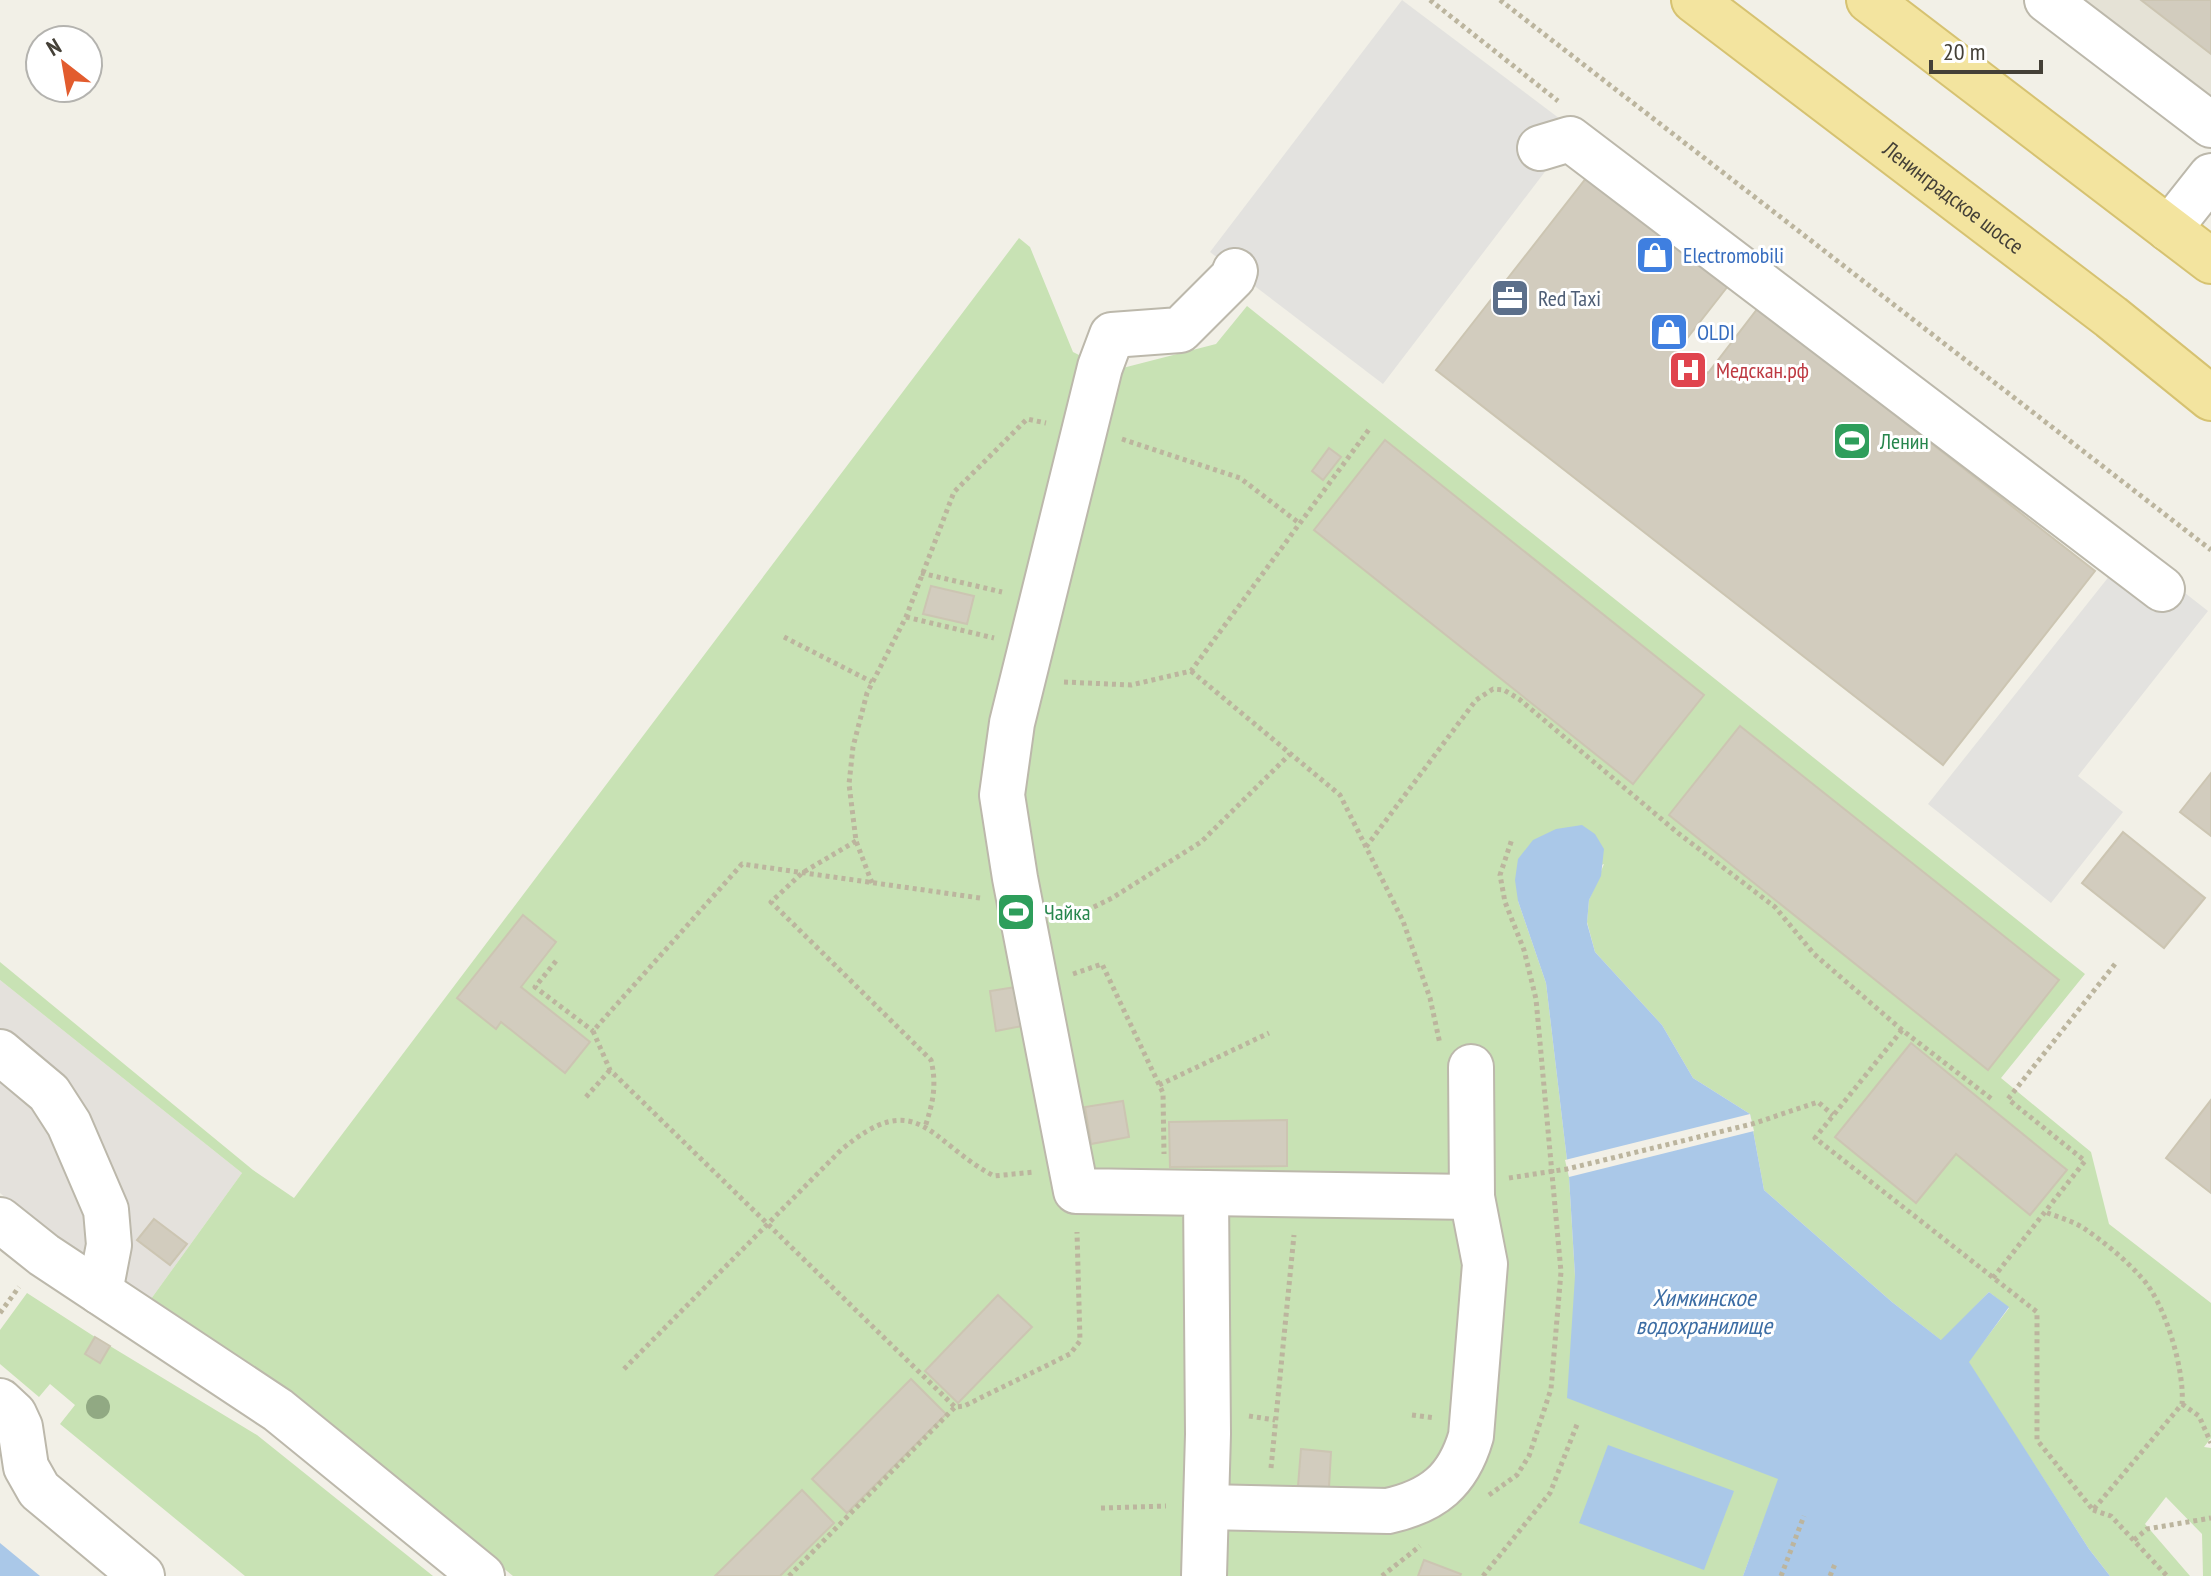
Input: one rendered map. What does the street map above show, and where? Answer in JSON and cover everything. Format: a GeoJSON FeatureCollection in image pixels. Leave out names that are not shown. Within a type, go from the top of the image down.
{"type":"FeatureCollection","features":[{"type":"Feature","properties":{"kind":"main road","name":"Ленинградское шоссе"},"geometry":{"type":"LineString","coordinates":[[1694,0],[2111,317],[2211,398]]}},
{"type":"Feature","properties":{"kind":"main road"},"geometry":{"type":"LineString","coordinates":[[1869,0],[2211,261]]}},
{"type":"Feature","properties":{"kind":"street"},"geometry":{"type":"LineString","coordinates":[[2047,0],[2211,125]]}},
{"type":"Feature","properties":{"kind":"street"},"geometry":{"type":"LineString","coordinates":[[1540,148],[1570,139],[2162,589]]}},
{"type":"Feature","properties":{"kind":"street"},"geometry":{"type":"LineString","coordinates":[[2169,229],[2211,176]]}},
{"type":"Feature","properties":{"kind":"street"},"geometry":{"type":"LineString","coordinates":[[1235,271],[1233,277],[1180,330],[1112,335],[1100,367],[1012,723],[1002,795],[1074,1179],[1206,1193],[1472,1197]]}},
{"type":"Feature","properties":{"kind":"street"},"geometry":{"type":"LineString","coordinates":[[0,1052],[49,1093],[69,1124],[106,1210],[109,1245],[100,1292]]}},
{"type":"Feature","properties":{"kind":"street"},"geometry":{"type":"LineString","coordinates":[[1191,1506],[1388,1511],[1416,1505],[1445,1484],[1464,1458],[1471,1436],[1485,1264],[1472,1197],[1457,1060]]}},
{"type":"Feature","properties":{"kind":"street"},"geometry":{"type":"LineString","coordinates":[[1204,1576],[1191,1506],[1206,1193]]}},
{"type":"Feature","properties":{"kind":"street"},"geometry":{"type":"LineString","coordinates":[[0,1220],[44,1255],[278,1410],[482,1576]]}},
{"type":"Feature","properties":{"kind":"street"},"geometry":{"type":"LineString","coordinates":[[0,1401],[14,1414],[20,1427],[26,1467],[39,1490],[142,1576]]}},
{"type":"Feature","properties":{"kind":"path"},"geometry":{"type":"LineString","coordinates":[[1500,0],[2211,550]]}},
{"type":"Feature","properties":{"kind":"path"},"geometry":{"type":"LineString","coordinates":[[872,883],[856,841],[849,784],[853,747],[872,682],[906,617],[954,492],[1027,419],[1053,425]]}},
{"type":"Feature","properties":{"kind":"path"},"geometry":{"type":"LineString","coordinates":[[906,617],[1028,660],[1083,685],[1131,685],[1191,671],[1370,428]]}},
{"type":"Feature","properties":{"kind":"path"},"geometry":{"type":"LineString","coordinates":[[1111,436],[1240,478],[1299,523]]}},
{"type":"Feature","properties":{"kind":"path"},"geometry":{"type":"LineString","coordinates":[[921,573],[1042,602]]}},
{"type":"Feature","properties":{"kind":"path"},"geometry":{"type":"LineString","coordinates":[[784,637],[872,682]]}},
{"type":"Feature","properties":{"kind":"path"},"geometry":{"type":"LineString","coordinates":[[1191,671],[1340,795],[1403,921],[1430,998],[1457,1060]]}},
{"type":"Feature","properties":{"kind":"path"},"geometry":{"type":"LineString","coordinates":[[1366,847],[1476,700],[1493,689],[1504,690],[1519,699],[1678,833],[1775,907],[1814,954],[1902,1030],[1993,1100]]}},
{"type":"Feature","properties":{"kind":"path"},"geometry":{"type":"LineString","coordinates":[[593,1031],[742,864],[872,883],[1023,918],[1043,932],[1112,898],[1201,842],[1290,754]]}},
{"type":"Feature","properties":{"kind":"path"},"geometry":{"type":"LineString","coordinates":[[856,841],[802,873],[771,902],[931,1060],[935,1075],[934,1101],[925,1127]]}},
{"type":"Feature","properties":{"kind":"path"},"geometry":{"type":"LineString","coordinates":[[556,961],[535,987],[593,1031],[610,1070],[955,1407]]}},
{"type":"Feature","properties":{"kind":"path"},"geometry":{"type":"LineString","coordinates":[[1065,977],[1102,964],[1163,1093],[1164,1162]]}},
{"type":"Feature","properties":{"kind":"path"},"geometry":{"type":"LineString","coordinates":[[1993,1278],[2085,1161],[2008,1099],[2115,964]]}},
{"type":"Feature","properties":{"kind":"path"},"geometry":{"type":"LineString","coordinates":[[1902,1030],[1815,1138],[2037,1312],[2037,1440],[2093,1510],[2111,1516],[2167,1576]]}},
{"type":"Feature","properties":{"kind":"path"},"geometry":{"type":"LineString","coordinates":[[1159,1085],[1269,1033]]}},
{"type":"Feature","properties":{"kind":"path"},"geometry":{"type":"LineString","coordinates":[[586,1097],[610,1070]]}},
{"type":"Feature","properties":{"kind":"path"},"geometry":{"type":"LineString","coordinates":[[1531,1176],[1752,1124],[1818,1102],[1833,1115]]}},
{"type":"Feature","properties":{"kind":"path"},"geometry":{"type":"LineString","coordinates":[[624,1369],[841,1150],[862,1132],[882,1122],[893,1120],[925,1127],[994,1176],[1074,1179],[1080,1341],[1070,1354],[964,1406],[955,1407],[789,1576]]}},
{"type":"Feature","properties":{"kind":"path"},"geometry":{"type":"LineString","coordinates":[[1267,1509],[1298,1194]]}},
{"type":"Feature","properties":{"kind":"path"},"geometry":{"type":"LineString","coordinates":[[2045,1212],[2083,1228],[2143,1279],[2164,1317],[2179,1361],[2184,1388],[2182,1404],[2093,1510]]}},
{"type":"Feature","properties":{"kind":"path"},"geometry":{"type":"LineString","coordinates":[[0,1313],[10,1299]]}},
{"type":"Feature","properties":{"kind":"path"},"geometry":{"type":"LineString","coordinates":[[2182,1404],[2199,1416],[2211,1443]]}},
{"type":"Feature","properties":{"kind":"path"},"geometry":{"type":"LineString","coordinates":[[1483,1576],[1550,1493],[1578,1422]]}},
{"type":"Feature","properties":{"kind":"path"},"geometry":{"type":"LineString","coordinates":[[1101,1508],[1191,1506]]}},
{"type":"Feature","properties":{"kind":"path"},"geometry":{"type":"LineString","coordinates":[[1781,1576],[1804,1516]]}},
{"type":"Feature","properties":{"kind":"path"},"geometry":{"type":"LineString","coordinates":[[2134,1540],[2147,1529],[2211,1518]]}},
{"type":"Feature","properties":{"kind":"path"},"geometry":{"type":"LineString","coordinates":[[1830,1576],[1835,1564]]}},
{"type":"Feature","properties":{"kind":"shaded area"},"geometry":{"type":"Polygon","coordinates":[[[1402,0],[1576,131],[1383,384],[1210,252],[1402,0]]]}},
{"type":"Feature","properties":{"kind":"shaded area"},"geometry":{"type":"Polygon","coordinates":[[[2073,0],[2211,0],[2211,107],[2073,0]]]}},
{"type":"Feature","properties":{"kind":"shaded area"},"geometry":{"type":"Polygon","coordinates":[[[2130,550],[2208,611],[2078,776],[2123,812],[2051,903],[1928,804],[2130,550]]]}},
{"type":"Feature","properties":{"kind":"shaded area"},"geometry":{"type":"Polygon","coordinates":[[[0,980],[242,1173],[151,1299],[75,1253],[0,1193],[0,980]]]}},
{"type":"Feature","properties":{"kind":"green space","name":"Чайка"},"geometry":{"type":"Polygon","coordinates":[[[1019,238],[1030,247],[1073,352],[1111,371],[1216,344],[1247,306],[2085,974],[2001,1078],[2091,1152],[2109,1224],[2211,1303],[2211,1438],[2204,1447],[2211,1448],[2211,1576],[2203,1576],[2202,1534],[2166,1497],[2145,1524],[2190,1576],[2110,1576],[2089,1549],[1968,1362],[2009,1308],[1989,1292],[1942,1341],[1892,1302],[1764,1190],[1750,1114],[1693,1078],[1662,1025],[1595,952],[1587,922],[1589,900],[1604,864],[1518,901],[1546,983],[1569,1177],[1575,1276],[1779,1479],[1743,1576],[513,1576],[262,1372],[151,1299],[242,1173],[0,980],[0,962],[253,1170],[294,1198],[1019,238]]]}},
{"type":"Feature","properties":{"kind":"green space"},"geometry":{"type":"Polygon","coordinates":[[[27,1293],[95,1337],[85,1354],[100,1363],[110,1346],[257,1435],[433,1576],[245,1576],[60,1424],[75,1405],[50,1384],[39,1397],[0,1364],[0,1330],[27,1293]]]}},
{"type":"Feature","properties":{"kind":"water","name":"Химкинское водохранилище"},"geometry":{"type":"Polygon","coordinates":[[[1582,825],[1595,834],[1604,849],[1601,876],[1589,900],[1587,923],[1595,952],[1662,1025],[1693,1078],[1750,1114],[1764,1190],[1892,1302],[1941,1340],[1989,1292],[2009,1307],[1969,1362],[2089,1549],[2110,1576],[1743,1576],[1778,1479],[1567,1398],[1575,1276],[1569,1177],[1546,983],[1518,901],[1515,880],[1518,859],[1533,840],[1556,829],[1582,825]]]}},
{"type":"Feature","properties":{"kind":"water"},"geometry":{"type":"Polygon","coordinates":[[[1608,1445],[1734,1491],[1704,1570],[1579,1523],[1608,1445]]]}},
{"type":"Feature","properties":{"kind":"water"},"geometry":{"type":"Polygon","coordinates":[[[0,1543],[40,1576],[0,1576],[0,1543]]]}},
{"type":"Feature","properties":{"kind":"pier"},"geometry":{"type":"Polygon","coordinates":[[[1750,1114],[1754,1131],[1569,1177],[1565,1160],[1750,1114]]]}},
{"type":"Feature","properties":{"kind":"building"},"geometry":{"type":"Polygon","coordinates":[[[2141,0],[2211,0],[2211,54],[2141,0]]]}},
{"type":"Feature","properties":{"kind":"building"},"geometry":{"type":"Polygon","coordinates":[[[1587,177],[1728,286],[1678,350],[1708,373],[1758,308],[2095,571],[1943,765],[1436,370],[1587,177]]]}},
{"type":"Feature","properties":{"kind":"building"},"geometry":{"type":"Polygon","coordinates":[[[1385,440],[1704,695],[1633,784],[1314,530],[1385,440]]]}},
{"type":"Feature","properties":{"kind":"building"},"geometry":{"type":"Polygon","coordinates":[[[1329,448],[1341,457],[1323,480],[1312,471],[1329,448]]]}},
{"type":"Feature","properties":{"kind":"building"},"geometry":{"type":"Polygon","coordinates":[[[931,586],[974,596],[967,624],[923,614],[931,586]]]}},
{"type":"Feature","properties":{"kind":"building"},"geometry":{"type":"Polygon","coordinates":[[[1740,726],[2059,980],[1988,1070],[1669,815],[1740,726]]]}},
{"type":"Feature","properties":{"kind":"building"},"geometry":{"type":"Polygon","coordinates":[[[2211,773],[2211,836],[2180,812],[2211,773]]]}},
{"type":"Feature","properties":{"kind":"building"},"geometry":{"type":"Polygon","coordinates":[[[2123,832],[2205,898],[2164,948],[2082,883],[2123,832]]]}},
{"type":"Feature","properties":{"kind":"building"},"geometry":{"type":"Polygon","coordinates":[[[523,915],[556,942],[521,987],[590,1042],[565,1073],[501,1022],[496,1029],[457,998],[523,915]]]}},
{"type":"Feature","properties":{"kind":"building"},"geometry":{"type":"Polygon","coordinates":[[[1016,987],[1022,1026],[996,1031],[990,991],[1016,987]]]}},
{"type":"Feature","properties":{"kind":"building"},"geometry":{"type":"Polygon","coordinates":[[[1911,1043],[2067,1170],[2030,1215],[1956,1154],[1916,1203],[1835,1137],[1911,1043]]]}},
{"type":"Feature","properties":{"kind":"building"},"geometry":{"type":"Polygon","coordinates":[[[2211,1100],[2211,1193],[2166,1158],[2211,1100]]]}},
{"type":"Feature","properties":{"kind":"building"},"geometry":{"type":"Polygon","coordinates":[[[1123,1101],[1129,1137],[1091,1144],[1085,1107],[1123,1101]]]}},
{"type":"Feature","properties":{"kind":"building"},"geometry":{"type":"Polygon","coordinates":[[[1287,1120],[1287,1166],[1170,1167],[1169,1122],[1287,1120]]]}},
{"type":"Feature","properties":{"kind":"building"},"geometry":{"type":"Polygon","coordinates":[[[154,1219],[187,1244],[170,1265],[137,1240],[154,1219]]]}},
{"type":"Feature","properties":{"kind":"building"},"geometry":{"type":"Polygon","coordinates":[[[998,1295],[1032,1327],[958,1403],[925,1371],[998,1295]]]}},
{"type":"Feature","properties":{"kind":"building"},"geometry":{"type":"Polygon","coordinates":[[[95,1337],[110,1346],[100,1363],[85,1354],[95,1337]]]}},
{"type":"Feature","properties":{"kind":"building"},"geometry":{"type":"Polygon","coordinates":[[[911,1379],[946,1414],[847,1513],[812,1479],[911,1379]]]}},
{"type":"Feature","properties":{"kind":"building"},"geometry":{"type":"Polygon","coordinates":[[[1301,1449],[1331,1452],[1329,1487],[1298,1486],[1301,1449]]]}},
{"type":"Feature","properties":{"kind":"building"},"geometry":{"type":"Polygon","coordinates":[[[802,1490],[834,1523],[780,1576],[715,1576],[802,1490]]]}},
{"type":"Feature","properties":{"kind":"building"},"geometry":{"type":"Polygon","coordinates":[[[1424,1560],[1461,1574],[1418,1576],[1424,1560]]]}},
{"type":"Feature","properties":{"kind":"place","name":"Electromobili"},"geometry":{"type":"Point","coordinates":[1655,255]}},
{"type":"Feature","properties":{"kind":"place","name":"Red Taxi"},"geometry":{"type":"Point","coordinates":[1510,298]}},
{"type":"Feature","properties":{"kind":"place","name":"OLDI"},"geometry":{"type":"Point","coordinates":[1669,332]}},
{"type":"Feature","properties":{"kind":"place","name":"Медскан.рф"},"geometry":{"type":"Point","coordinates":[1688,370]}},
{"type":"Feature","properties":{"kind":"place","name":"Ленин"},"geometry":{"type":"Point","coordinates":[1852,441]}},
{"type":"Feature","properties":{"kind":"place","name":"Чайка"},"geometry":{"type":"Point","coordinates":[1016,912]}}]}
